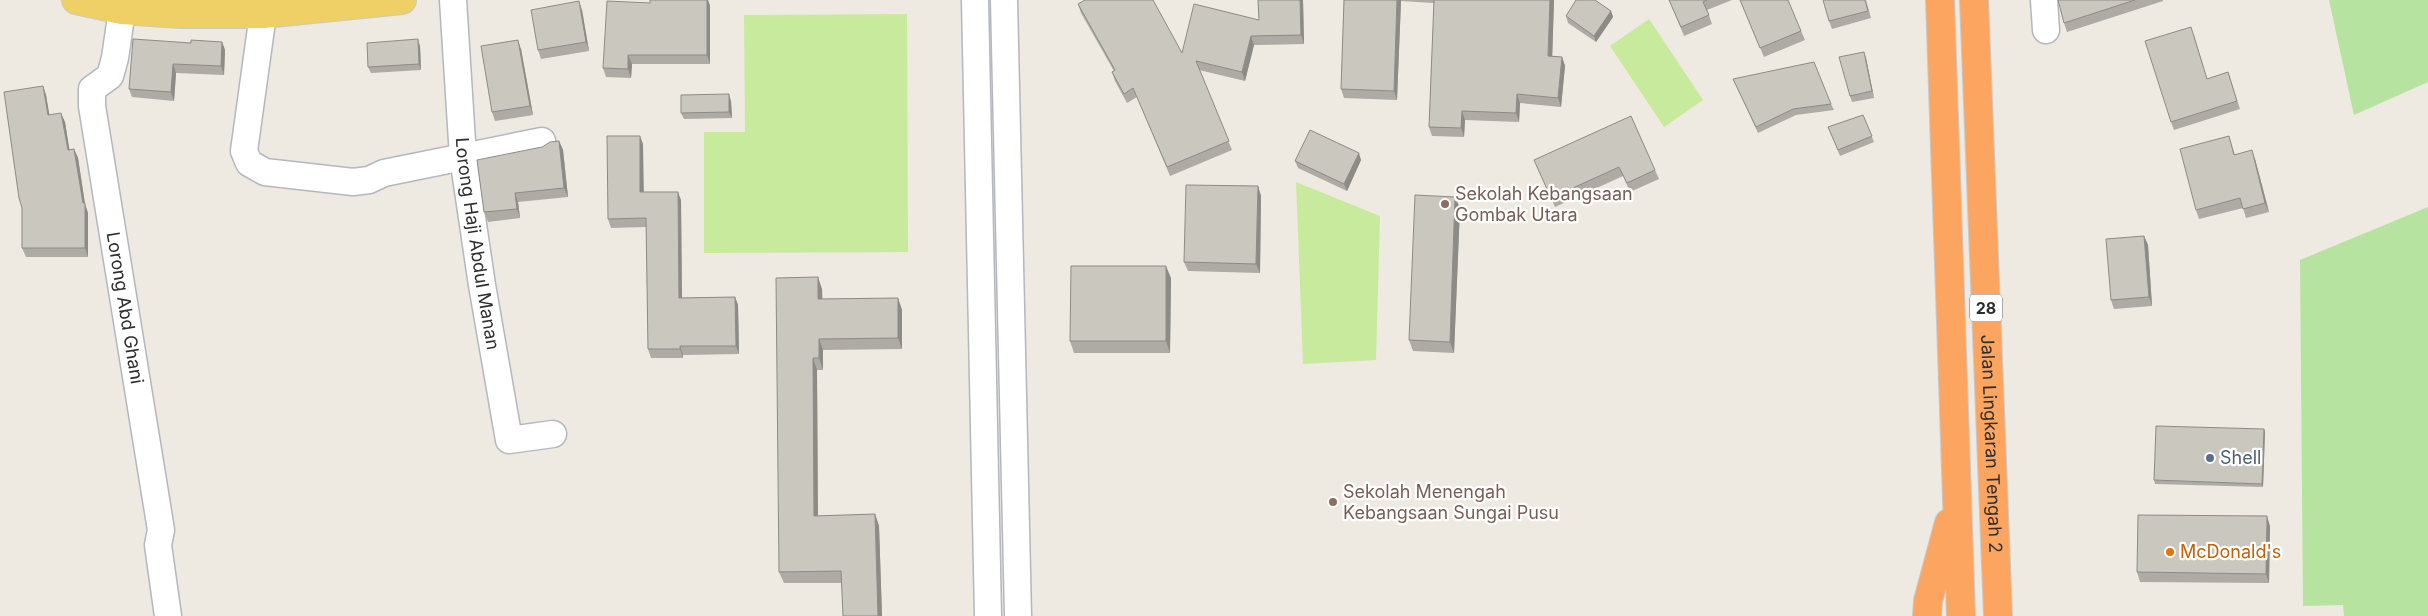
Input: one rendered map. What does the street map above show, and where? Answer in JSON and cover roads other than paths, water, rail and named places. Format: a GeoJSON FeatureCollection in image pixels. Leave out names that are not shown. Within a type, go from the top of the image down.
{"type":"FeatureCollection","features":[{"type":"Feature","properties":{"kind":"highway","name":"Jalan Lingkaran Tengah 2"},"geometry":{"type":"LineString","coordinates":[[1940,0],[1961,616]]}},
{"type":"Feature","properties":{"kind":"highway","name":"Jalan Lingkaran Tengah 2"},"geometry":{"type":"LineString","coordinates":[[1974,0],[1998,616]]}},
{"type":"Feature","properties":{"kind":"highway"},"geometry":{"type":"LineString","coordinates":[[1927,616],[1928,601],[1957,494]]}},
{"type":"Feature","properties":{"kind":"main road"},"geometry":{"type":"LineString","coordinates":[[76,0],[122,10],[182,14],[263,14],[402,0]]}},
{"type":"Feature","properties":{"kind":"street","name":"Lorong Haji Abdul Manan"},"geometry":{"type":"LineString","coordinates":[[453,0],[463,157],[482,285],[509,440],[553,434]]}},
{"type":"Feature","properties":{"kind":"street"},"geometry":{"type":"LineString","coordinates":[[976,0],[988,616]]}},
{"type":"Feature","properties":{"kind":"street"},"geometry":{"type":"LineString","coordinates":[[1004,0],[1018,616]]}},
{"type":"Feature","properties":{"kind":"street"},"geometry":{"type":"LineString","coordinates":[[2044,0],[2046,30]]}},
{"type":"Feature","properties":{"kind":"street","name":"Lorong Abd Ghani"},"geometry":{"type":"LineString","coordinates":[[122,10],[115,58],[110,76],[92,89],[92,106],[160,530],[158,545],[168,616]]}},
{"type":"Feature","properties":{"kind":"street"},"geometry":{"type":"LineString","coordinates":[[263,14],[244,151],[249,163],[265,172],[354,182],[369,180],[384,173],[542,141]]}},
{"type":"Feature","properties":{"kind":"place","name":"Sekolah Kebangsaan Gombak Utara"},"geometry":{"type":"Point","coordinates":[1445,204]}},
{"type":"Feature","properties":{"kind":"place","name":"Shell"},"geometry":{"type":"Point","coordinates":[2210,458]}},
{"type":"Feature","properties":{"kind":"place","name":"Sekolah Menengah Kebangsaan Sungai Pusu"},"geometry":{"type":"Point","coordinates":[1333,502]}},
{"type":"Feature","properties":{"kind":"place","name":"McDonald's"},"geometry":{"type":"Point","coordinates":[2170,552]}}]}
